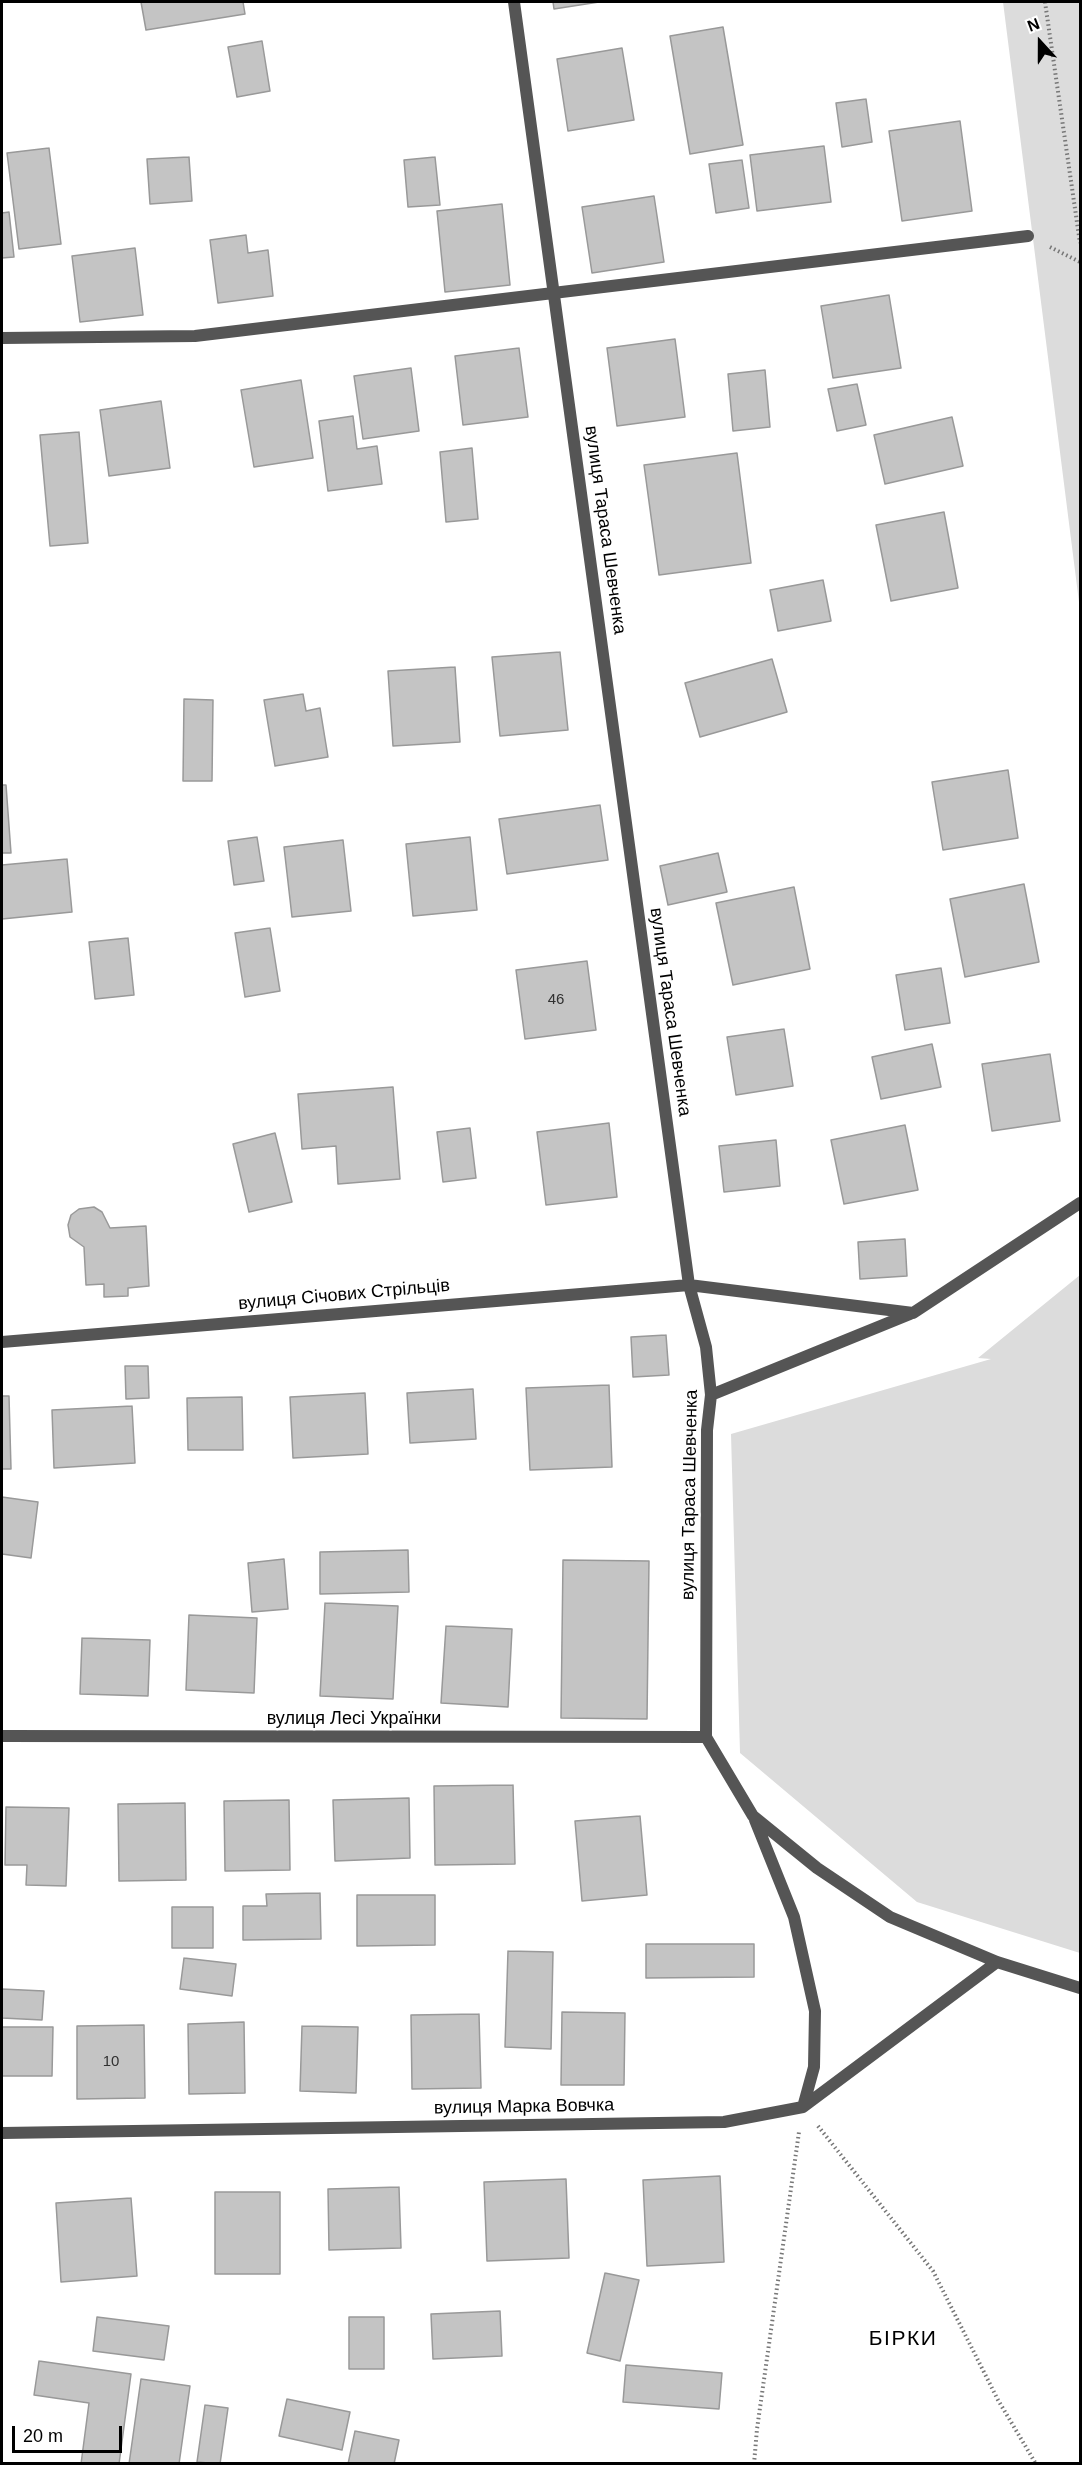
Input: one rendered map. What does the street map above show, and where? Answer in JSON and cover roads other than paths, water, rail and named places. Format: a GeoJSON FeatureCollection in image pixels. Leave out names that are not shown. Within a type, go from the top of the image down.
{"type":"FeatureCollection","features":[{"type":"Feature","properties":{"kind":"street","name":"вулиця Тараса Шевченка"},"geometry":{"type":"LineString","coordinates":[[514,2],[689,1285],[706,1347],[711,1395],[707,1430],[706,1737]]}},
{"type":"Feature","properties":{"kind":"street"},"geometry":{"type":"LineString","coordinates":[[2,338],[195,336],[1028,236]]}},
{"type":"Feature","properties":{"kind":"street"},"geometry":{"type":"LineString","coordinates":[[711,1395],[913,1313],[1080,1203]]}},
{"type":"Feature","properties":{"kind":"street","name":"вулиця Січових Стрільців"},"geometry":{"type":"LineString","coordinates":[[2,1342],[689,1285],[913,1313]]}},
{"type":"Feature","properties":{"kind":"street","name":"вулиця Лесі Українки"},"geometry":{"type":"LineString","coordinates":[[2,1736],[706,1737]]}},
{"type":"Feature","properties":{"kind":"street"},"geometry":{"type":"LineString","coordinates":[[706,1737],[753,1816],[794,1917],[815,2011],[814,2067],[803,2107]]}},
{"type":"Feature","properties":{"kind":"street"},"geometry":{"type":"LineString","coordinates":[[753,1816],[817,1868],[890,1917],[997,1962],[1080,1988]]}},
{"type":"Feature","properties":{"kind":"street","name":"вулиця Марка Вовчка"},"geometry":{"type":"LineString","coordinates":[[2,2133],[724,2122],[803,2107],[997,1962]]}},
{"type":"Feature","properties":{"kind":"district","name":"БІРКИ"},"geometry":{"type":"Point","coordinates":[903,2339]}}]}
